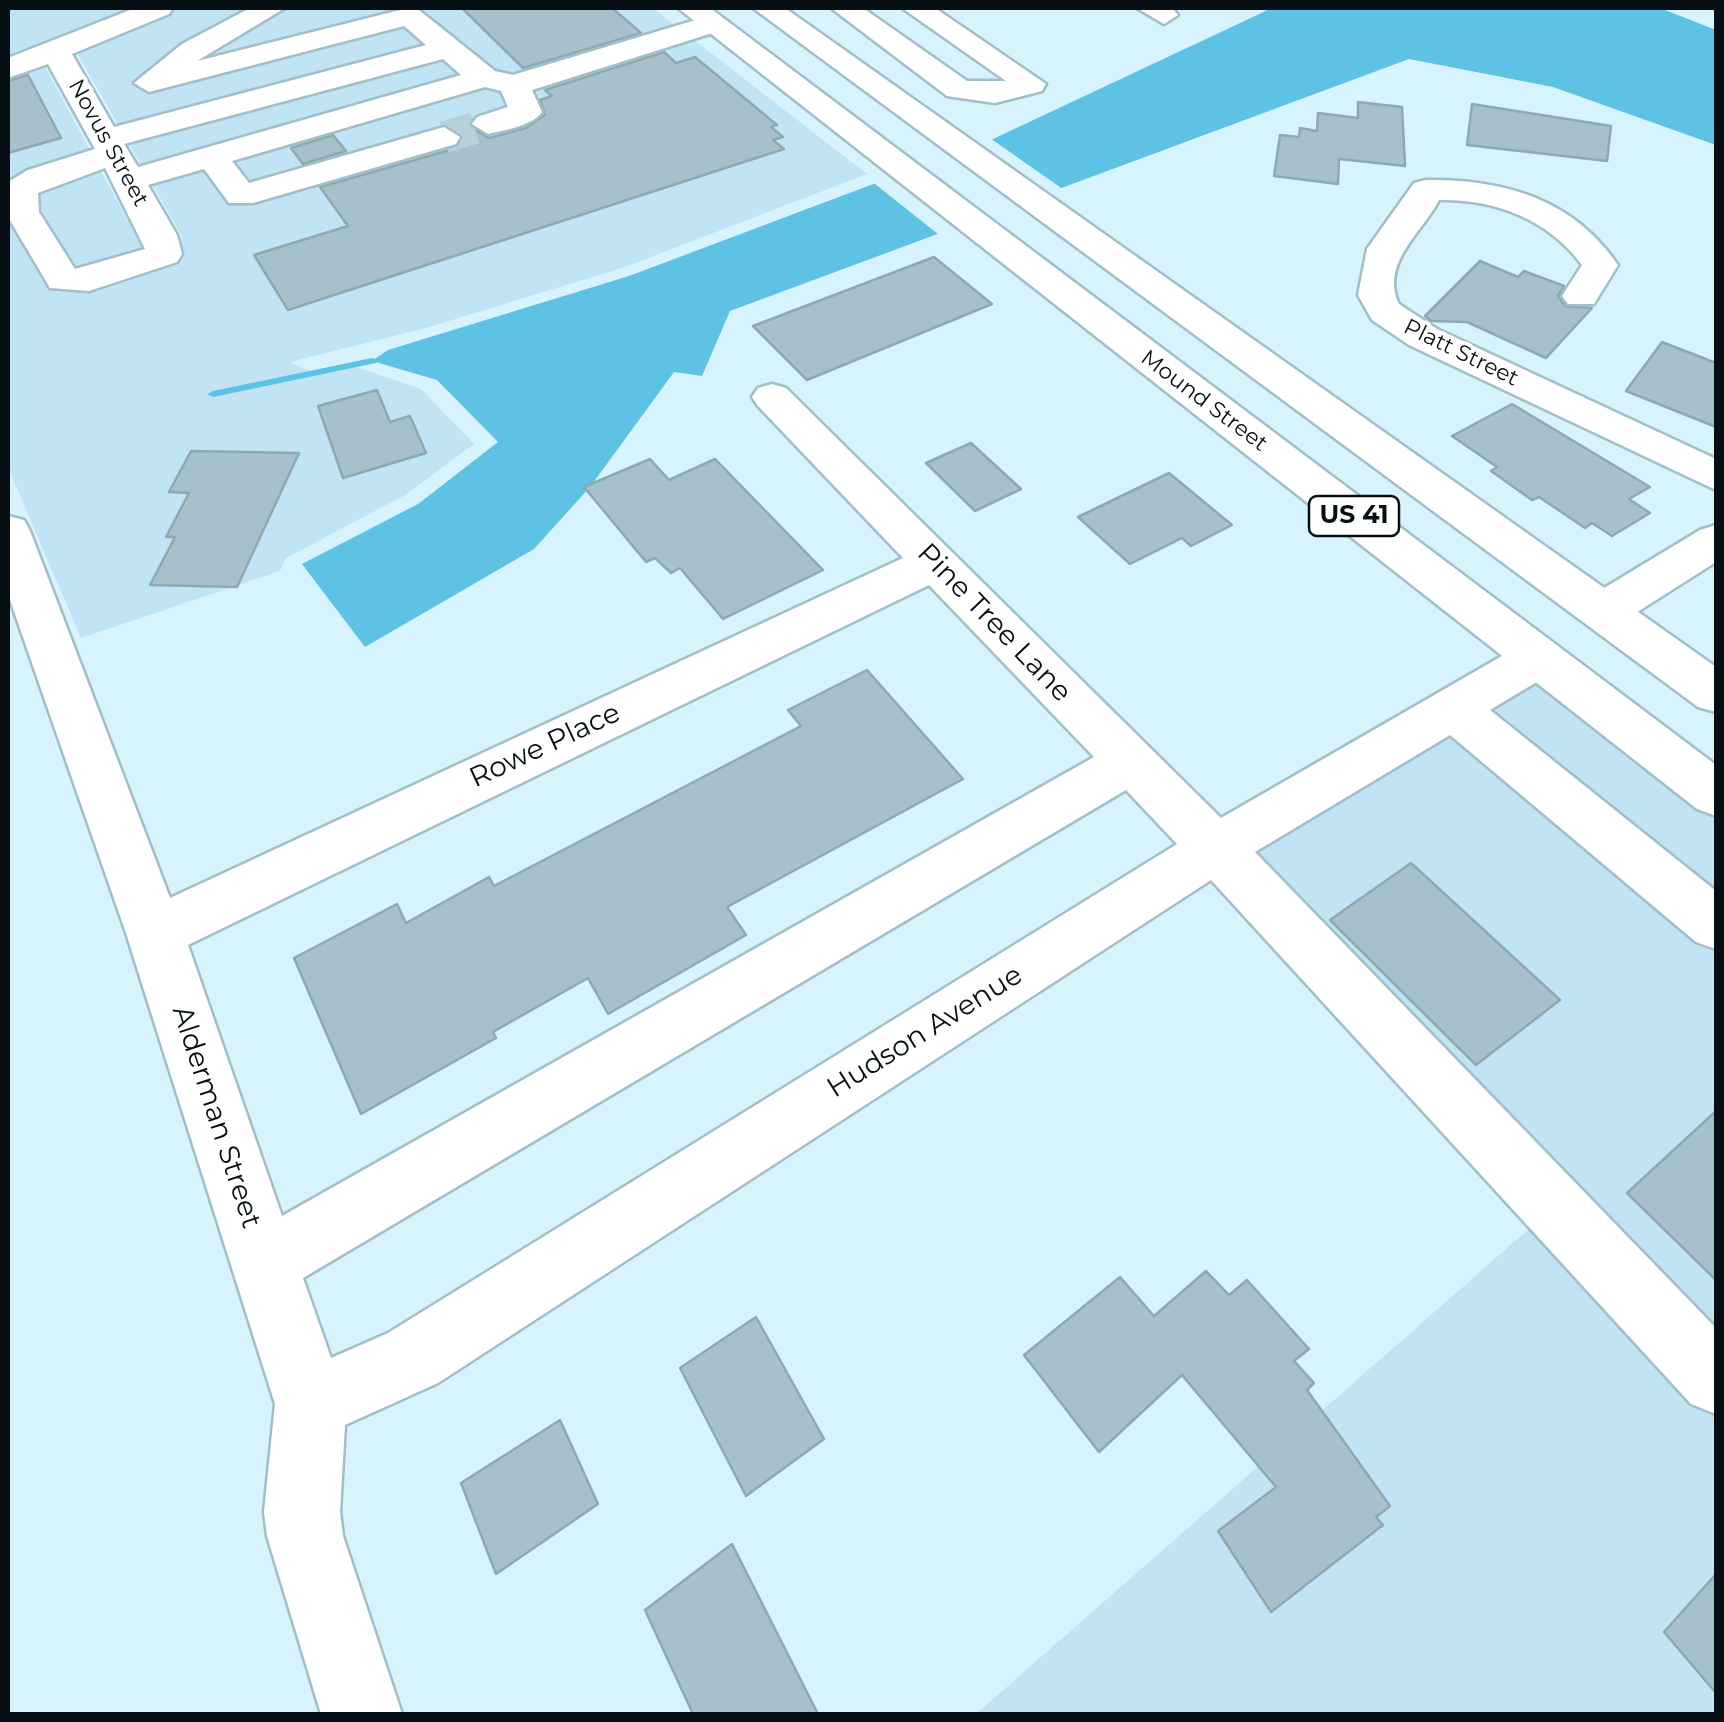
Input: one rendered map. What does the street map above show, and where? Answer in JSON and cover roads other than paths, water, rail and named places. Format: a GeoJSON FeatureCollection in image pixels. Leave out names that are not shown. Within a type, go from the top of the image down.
{"type":"FeatureCollection","features":[{"type":"Feature","properties":{"kind":"street"},"geometry":{"type":"LineString","coordinates":[[8,68],[158,8]]}},
{"type":"Feature","properties":{"kind":"street"},"geometry":{"type":"LineString","coordinates":[[150,83],[193,50],[270,8]]}},
{"type":"Feature","properties":{"kind":"street","name":"US 41"},"geometry":{"type":"LineString","coordinates":[[767,8],[1716,693]]}},
{"type":"Feature","properties":{"kind":"street"},"geometry":{"type":"LineString","coordinates":[[845,8],[958,89],[995,94],[1031,84],[916,8]]}},
{"type":"Feature","properties":{"kind":"street"},"geometry":{"type":"LineString","coordinates":[[150,83],[404,12],[445,49],[499,81],[526,112],[488,124]]}},
{"type":"Feature","properties":{"kind":"street"},"geometry":{"type":"LineString","coordinates":[[116,158],[213,158],[396,104],[499,81],[702,16],[754,23],[808,38]]}},
{"type":"Feature","properties":{"kind":"street","name":"Mound Street"},"geometry":{"type":"LineString","coordinates":[[702,16],[1716,794]]}},
{"type":"Feature","properties":{"kind":"street"},"geometry":{"type":"LineString","coordinates":[[116,158],[169,122],[445,49]]}},
{"type":"Feature","properties":{"kind":"street","name":"Novus Street"},"geometry":{"type":"LineString","coordinates":[[56,51],[116,158],[159,235],[164,254],[74,283],[64,280],[22,212],[20,189],[40,177],[116,158]]}},
{"type":"Feature","properties":{"kind":"street"},"geometry":{"type":"LineString","coordinates":[[150,83],[169,122]]}},
{"type":"Feature","properties":{"kind":"street"},"geometry":{"type":"LineString","coordinates":[[213,158],[241,196],[435,140],[396,104]]}},
{"type":"Feature","properties":{"kind":"street","name":"Platt Street"},"geometry":{"type":"LineString","coordinates":[[1581,296],[1600,265],[1574,232],[1524,203],[1466,190],[1426,190],[1416,216],[1386,246],[1375,282],[1376,302],[1390,318],[1716,476]]}},
{"type":"Feature","properties":{"kind":"street","name":"Pine Tree Lane"},"geometry":{"type":"LineString","coordinates":[[772,398],[1216,848],[1716,1379]]}},
{"type":"Feature","properties":{"kind":"street","name":"Alderman Street"},"geometry":{"type":"LineString","coordinates":[[8,530],[28,650],[156,933],[310,1404],[302,1512],[305,1536],[361,1714]]}},
{"type":"Feature","properties":{"kind":"street"},"geometry":{"type":"LineString","coordinates":[[1398,550],[1552,602],[1603,610],[1716,541]]}},
{"type":"Feature","properties":{"kind":"street","name":"Rowe Place"},"geometry":{"type":"LineString","coordinates":[[156,933],[936,562]]}},
{"type":"Feature","properties":{"kind":"street","name":"Hudson Avenue"},"geometry":{"type":"LineString","coordinates":[[310,1404],[413,1358],[1216,848],[1538,658]]}},
{"type":"Feature","properties":{"kind":"street"},"geometry":{"type":"LineString","coordinates":[[1452,708],[1716,924]]}},
{"type":"Feature","properties":{"kind":"street"},"geometry":{"type":"LineString","coordinates":[[265,1263],[1130,762]]}},
{"type":"Feature","properties":{"kind":"water"},"geometry":{"type":"Polygon","coordinates":[[[1272,8],[1660,8],[1716,30],[1716,145],[1553,87],[1409,59],[730,311],[702,376],[674,372],[590,487],[534,549],[365,647],[302,564],[418,504],[498,442],[437,380],[372,361],[388,350],[629,276],[993,139],[1272,8]]]}},
{"type":"Feature","properties":{"kind":"waterway"},"geometry":{"type":"LineString","coordinates":[[213,394],[372,361]]}},
{"type":"Feature","properties":{"kind":"tunnel"},"geometry":{"type":"LineString","coordinates":[[444,137],[488,124]]}}]}
